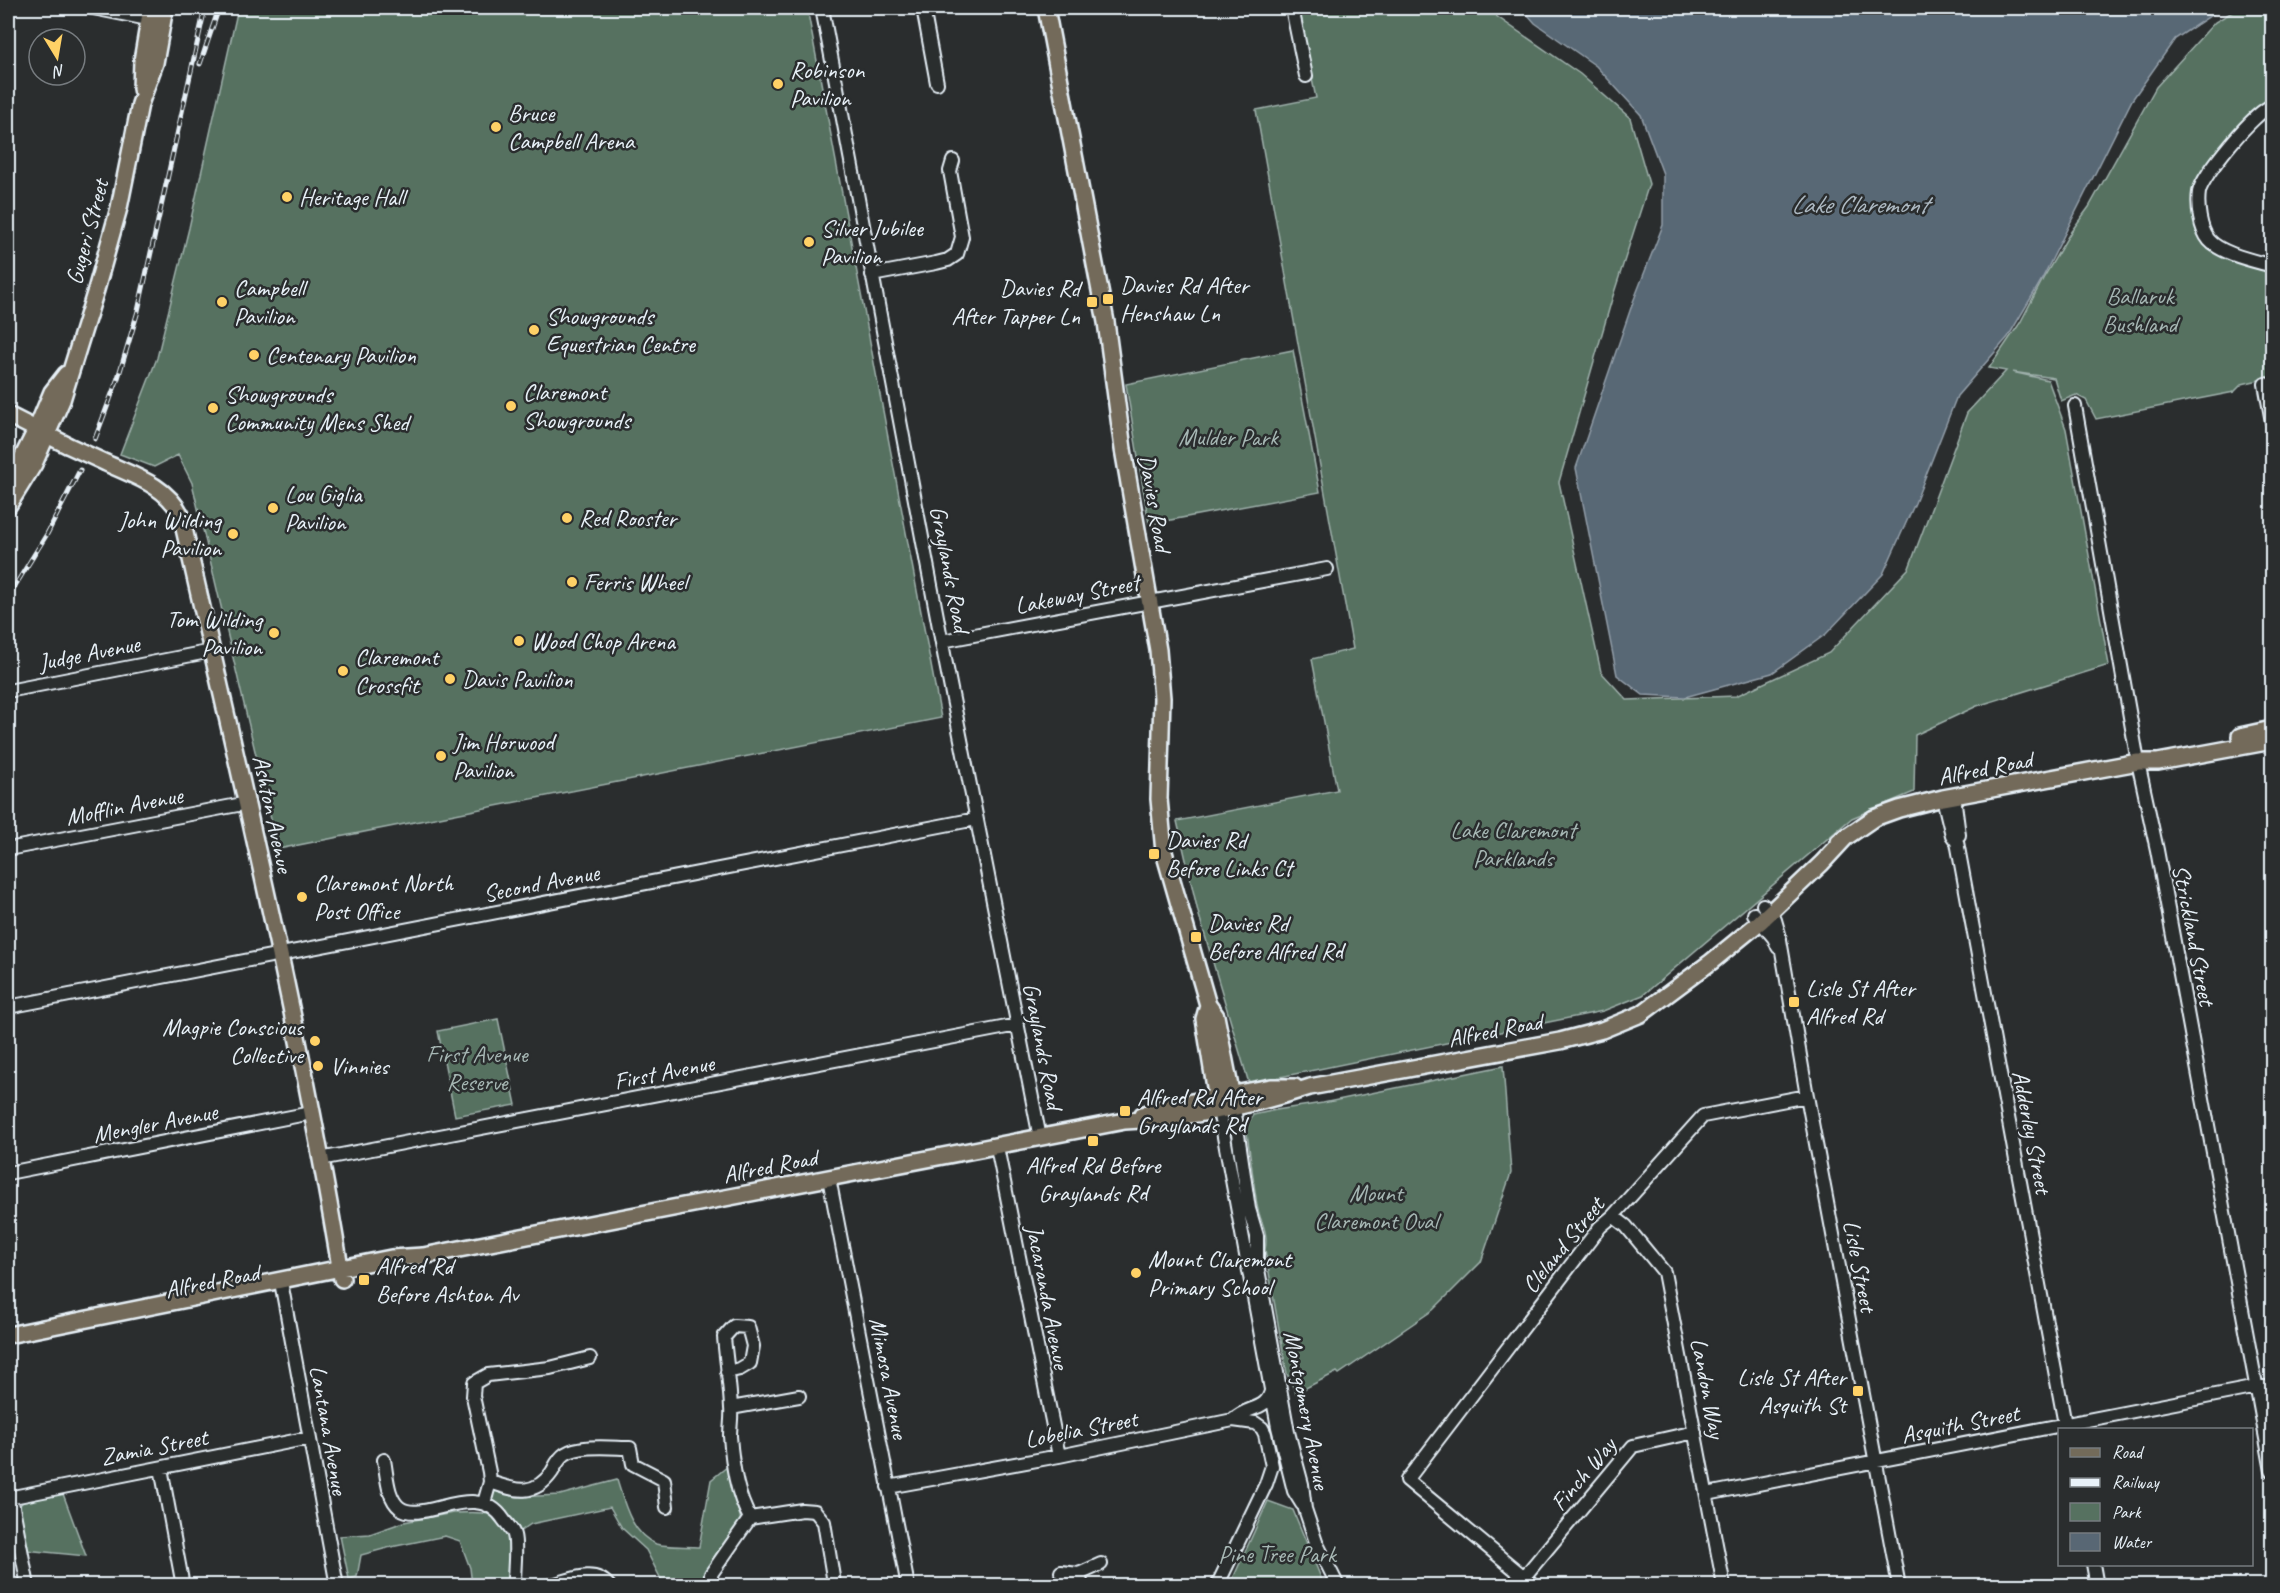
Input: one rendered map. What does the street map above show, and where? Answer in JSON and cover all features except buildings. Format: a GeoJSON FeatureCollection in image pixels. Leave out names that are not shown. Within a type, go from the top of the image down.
{"type":"FeatureCollection","features":[{"type":"Feature","properties":{"kind":"main road","name":"Gugeri Street"},"geometry":{"type":"LineString","coordinates":[[8,506],[34,464],[52,392],[70,370],[96,290],[118,208],[140,104],[155,63],[165,8]]}},
{"type":"Feature","properties":{"kind":"main road","name":"Davies Road"},"geometry":{"type":"LineString","coordinates":[[1046,8],[1106,322],[1123,449],[1162,686],[1159,799],[1164,852],[1208,1005],[1204,1020],[1225,1102]]}},
{"type":"Feature","properties":{"kind":"main road","name":"Gugeri Street"},"geometry":{"type":"LineString","coordinates":[[140,104],[142,62],[150,13]]}},
{"type":"Feature","properties":{"kind":"main road","name":"Ashton Avenue"},"geometry":{"type":"LineString","coordinates":[[8,415],[162,490],[175,502],[181,514],[248,803],[280,955],[341,1274]]}},
{"type":"Feature","properties":{"kind":"main road","name":"Gugeri Street"},"geometry":{"type":"LineString","coordinates":[[8,486],[42,433]]}},
{"type":"Feature","properties":{"kind":"main road","name":"Alfred Road"},"geometry":{"type":"LineString","coordinates":[[2138,762],[2156,754],[2272,729]]}},
{"type":"Feature","properties":{"kind":"main road","name":"Alfred Road"},"geometry":{"type":"LineString","coordinates":[[8,1344],[341,1274],[393,1269],[423,1256],[1125,1121],[1165,1107],[1272,1099],[1310,1087],[1560,1041],[1602,1030],[1641,1014],[1711,962],[1762,913],[1822,863],[1847,836],[1874,818],[1899,809],[1948,797],[2138,762],[2157,762],[2272,741]]}},
{"type":"Feature","properties":{"kind":"main road","name":"Alfred Road"},"geometry":{"type":"LineString","coordinates":[[8,1335],[282,1286]]}},
{"type":"Feature","properties":{"kind":"street"},"geometry":{"type":"LineString","coordinates":[[93,8],[150,13]]}},
{"type":"Feature","properties":{"kind":"street","name":"Graylands Road"},"geometry":{"type":"LineString","coordinates":[[822,8],[976,819],[1040,1138]]}},
{"type":"Feature","properties":{"kind":"street"},"geometry":{"type":"LineString","coordinates":[[923,8],[937,83]]}},
{"type":"Feature","properties":{"kind":"street"},"geometry":{"type":"LineString","coordinates":[[1292,8],[1306,76]]}},
{"type":"Feature","properties":{"kind":"street"},"geometry":{"type":"LineString","coordinates":[[2272,106],[2253,119],[2242,131],[2204,178],[2199,193],[2204,232],[2211,242],[2222,249],[2272,267]]}},
{"type":"Feature","properties":{"kind":"street"},"geometry":{"type":"LineString","coordinates":[[872,275],[936,263],[948,260],[957,254],[962,237],[950,171],[953,161]]}},
{"type":"Feature","properties":{"kind":"street"},"geometry":{"type":"LineString","coordinates":[[2265,384],[2272,422]]}},
{"type":"Feature","properties":{"kind":"street","name":"Strickland Street"},"geometry":{"type":"LineString","coordinates":[[2075,406],[2138,762],[2161,874],[2272,1471]]}},
{"type":"Feature","properties":{"kind":"street","name":"Lakeway Street"},"geometry":{"type":"LineString","coordinates":[[942,641],[1327,568]]}},
{"type":"Feature","properties":{"kind":"street","name":"Judge Avenue"},"geometry":{"type":"LineString","coordinates":[[8,691],[212,651]]}},
{"type":"Feature","properties":{"kind":"street","name":"Adderley Street"},"geometry":{"type":"LineString","coordinates":[[1948,797],[1952,836],[1957,842],[2066,1427]]}},
{"type":"Feature","properties":{"kind":"street","name":"Mofflin Avenue"},"geometry":{"type":"LineString","coordinates":[[8,849],[248,803]]}},
{"type":"Feature","properties":{"kind":"street","name":"Second Avenue"},"geometry":{"type":"LineString","coordinates":[[8,1007],[976,819]]}},
{"type":"Feature","properties":{"kind":"street","name":"Lisle Street"},"geometry":{"type":"LineString","coordinates":[[1762,913],[1779,934],[1899,1586]]}},
{"type":"Feature","properties":{"kind":"street","name":"First Avenue"},"geometry":{"type":"LineString","coordinates":[[320,1159],[1017,1025]]}},
{"type":"Feature","properties":{"kind":"street","name":"Cleland Street"},"geometry":{"type":"LineString","coordinates":[[1524,1577],[1407,1480],[1600,1227],[1613,1216],[1703,1116],[1807,1096]]}},
{"type":"Feature","properties":{"kind":"street","name":"Montgomery Avenue"},"geometry":{"type":"LineString","coordinates":[[1225,1102],[1257,1236],[1257,1264],[1272,1383],[1286,1463],[1294,1491],[1305,1509],[1316,1542],[1338,1586]]}},
{"type":"Feature","properties":{"kind":"street","name":"Mengler Avenue"},"geometry":{"type":"LineString","coordinates":[[8,1173],[311,1113]]}},
{"type":"Feature","properties":{"kind":"street","name":"Jacaranda Avenue"},"geometry":{"type":"LineString","coordinates":[[997,1146],[1059,1456]]}},
{"type":"Feature","properties":{"kind":"street","name":"Mimosa Avenue"},"geometry":{"type":"LineString","coordinates":[[829,1178],[908,1586]]}},
{"type":"Feature","properties":{"kind":"street","name":"Landon Way"},"geometry":{"type":"LineString","coordinates":[[1613,1216],[1626,1226],[1664,1272],[1724,1586]]}},
{"type":"Feature","properties":{"kind":"street","name":"Lantana Avenue"},"geometry":{"type":"LineString","coordinates":[[282,1286],[337,1586]]}},
{"type":"Feature","properties":{"kind":"street"},"geometry":{"type":"LineString","coordinates":[[484,1503],[490,1482],[473,1396],[474,1383],[488,1375],[550,1368],[590,1358]]}},
{"type":"Feature","properties":{"kind":"street"},"geometry":{"type":"LineString","coordinates":[[727,1372],[731,1408],[730,1436],[735,1476],[744,1507],[750,1518]]}},
{"type":"Feature","properties":{"kind":"street","name":"Asquith Street"},"geometry":{"type":"LineString","coordinates":[[2066,1427],[2257,1387],[2272,1381]]}},
{"type":"Feature","properties":{"kind":"street","name":"Lobelia Street"},"geometry":{"type":"LineString","coordinates":[[888,1487],[1059,1456],[1233,1419],[1242,1411],[1264,1404],[1272,1383]]}},
{"type":"Feature","properties":{"kind":"street","name":"Asquith Street"},"geometry":{"type":"LineString","coordinates":[[2257,1387],[2272,1387]]}},
{"type":"Feature","properties":{"kind":"street"},"geometry":{"type":"LineString","coordinates":[[731,1408],[799,1396]]}},
{"type":"Feature","properties":{"kind":"street"},"geometry":{"type":"LineString","coordinates":[[1217,1586],[1266,1484],[1272,1466],[1262,1428],[1255,1423],[1233,1419]]}},
{"type":"Feature","properties":{"kind":"street","name":"Asquith Street"},"geometry":{"type":"LineString","coordinates":[[1707,1494],[2058,1428]]}},
{"type":"Feature","properties":{"kind":"street","name":"Finch Way"},"geometry":{"type":"LineString","coordinates":[[1524,1577],[1633,1446],[1695,1432]]}},
{"type":"Feature","properties":{"kind":"street","name":"Zamia Street"},"geometry":{"type":"LineString","coordinates":[[9,1497],[309,1438]]}},
{"type":"Feature","properties":{"kind":"street"},"geometry":{"type":"LineString","coordinates":[[490,1482],[519,1491],[534,1488],[544,1481],[567,1452],[593,1447],[630,1448],[633,1464],[664,1480],[667,1507]]}},
{"type":"Feature","properties":{"kind":"street"},"geometry":{"type":"LineString","coordinates":[[384,1460],[391,1497],[401,1509],[413,1512],[464,1503],[484,1503],[499,1511],[514,1535],[514,1584]]}},
{"type":"Feature","properties":{"kind":"street"},"geometry":{"type":"LineString","coordinates":[[161,1468],[183,1586]]}},
{"type":"Feature","properties":{"kind":"street"},"geometry":{"type":"LineString","coordinates":[[9,1497],[28,1586]]}},
{"type":"Feature","properties":{"kind":"street"},"geometry":{"type":"LineString","coordinates":[[711,1586],[711,1574],[750,1518],[802,1509],[814,1511],[824,1522],[834,1583],[832,1586]]}},
{"type":"Feature","properties":{"kind":"street"},"geometry":{"type":"LineString","coordinates":[[1061,1572],[1080,1580],[1101,1564]]}},
{"type":"Feature","properties":{"kind":"street"},"geometry":{"type":"LineString","coordinates":[[2092,1566],[2097,1586]]}},
{"type":"Feature","properties":{"kind":"street"},"geometry":{"type":"LineString","coordinates":[[547,1586],[590,1575],[605,1581],[609,1586]]}},
{"type":"Feature","properties":{"kind":"street"},"geometry":{"type":"LineString","coordinates":[[1524,1577],[1535,1586]]}},
{"type":"Feature","properties":{"kind":"green space","name":"Claremont Showgrounds"},"geometry":{"type":"Polygon","coordinates":[[[238,8],[807,8],[941,718],[278,849],[192,483],[178,455],[154,467],[120,454],[157,358],[189,228],[238,8]]]}},
{"type":"Feature","properties":{"kind":"green space","name":"Lake Claremont Parklands"},"geometry":{"type":"Polygon","coordinates":[[[1297,8],[1492,8],[1496,16],[1580,74],[1630,118],[1649,184],[1612,299],[1559,482],[1601,672],[1627,700],[1736,696],[1829,653],[1909,568],[1967,413],[2006,371],[1989,368],[2020,323],[2070,233],[2089,207],[2156,87],[2215,22],[2239,8],[2272,8],[2272,106],[2268,107],[2199,193],[2211,242],[2272,266],[2272,377],[2242,384],[2234,392],[2096,419],[2086,400],[2076,395],[2061,401],[2054,378],[2012,372],[2048,380],[2066,429],[2109,665],[1977,706],[1915,735],[1914,792],[1852,818],[1643,995],[1603,1011],[1251,1083],[1248,1080],[1198,912],[1177,821],[1337,790],[1312,659],[1353,649],[1256,110],[1316,98],[1297,8]]]}},
{"type":"Feature","properties":{"kind":"green space","name":"Mulder Park"},"geometry":{"type":"Polygon","coordinates":[[[1293,350],[1320,492],[1149,524],[1126,384],[1293,350]]]}},
{"type":"Feature","properties":{"kind":"green space","name":"First Avenue Reserve"},"geometry":{"type":"Polygon","coordinates":[[[498,1019],[516,1105],[455,1116],[438,1031],[498,1019]]]}},
{"type":"Feature","properties":{"kind":"green space","name":"Mount Claremont Oval"},"geometry":{"type":"Polygon","coordinates":[[[1503,1066],[1511,1173],[1481,1262],[1433,1310],[1339,1374],[1337,1372],[1296,1393],[1287,1374],[1265,1250],[1265,1232],[1257,1205],[1246,1126],[1253,1115],[1503,1066]]]}},
{"type":"Feature","properties":{"kind":"green space"},"geometry":{"type":"Polygon","coordinates":[[[728,1466],[741,1521],[713,1559],[708,1568],[705,1585],[664,1585],[646,1550],[622,1528],[610,1507],[531,1524],[519,1532],[504,1510],[489,1501],[493,1488],[517,1497],[560,1495],[617,1480],[630,1516],[640,1533],[647,1539],[660,1545],[699,1547],[711,1480],[728,1466]]]}},
{"type":"Feature","properties":{"kind":"green space"},"geometry":{"type":"Polygon","coordinates":[[[62,1491],[86,1556],[25,1550],[19,1508],[22,1503],[31,1497],[62,1491]]]}},
{"type":"Feature","properties":{"kind":"green space","name":"Pine Tree Park"},"geometry":{"type":"Polygon","coordinates":[[[1268,1501],[1293,1510],[1324,1585],[1230,1585],[1268,1501]]]}},
{"type":"Feature","properties":{"kind":"green space"},"geometry":{"type":"Polygon","coordinates":[[[453,1513],[482,1513],[500,1521],[509,1538],[514,1577],[504,1585],[472,1585],[470,1568],[460,1541],[445,1536],[361,1555],[357,1577],[349,1579],[340,1536],[370,1534],[404,1522],[453,1513]]]}},
{"type":"Feature","properties":{"kind":"water","name":"Lake Claremont"},"geometry":{"type":"Polygon","coordinates":[[[1522,8],[2222,8],[2175,39],[2132,100],[2041,281],[2008,337],[1957,396],[1915,503],[1883,574],[1826,634],[1772,673],[1685,697],[1643,695],[1617,675],[1576,468],[1633,302],[1663,225],[1663,174],[1641,115],[1596,66],[1535,23],[1522,8]]]}},
{"type":"Feature","properties":{"kind":"railway"},"geometry":{"type":"LineString","coordinates":[[95,439],[118,378],[138,311],[205,8]]}},
{"type":"Feature","properties":{"kind":"railway"},"geometry":{"type":"LineString","coordinates":[[200,64],[219,8]]}},
{"type":"Feature","properties":{"kind":"railway"},"geometry":{"type":"LineString","coordinates":[[8,597],[47,534],[80,470]]}},
{"type":"Feature","properties":{"kind":"place","name":"Robinson Pavilion"},"geometry":{"type":"Point","coordinates":[778,84]}},
{"type":"Feature","properties":{"kind":"place","name":"Bruce Campbell Arena"},"geometry":{"type":"Point","coordinates":[496,127]}},
{"type":"Feature","properties":{"kind":"place","name":"Heritage Hall"},"geometry":{"type":"Point","coordinates":[287,197]}},
{"type":"Feature","properties":{"kind":"place","name":"Silver Jubilee Pavilion"},"geometry":{"type":"Point","coordinates":[809,242]}},
{"type":"Feature","properties":{"kind":"place","name":"Davies Rd After Henshaw Ln"},"geometry":{"type":"Point","coordinates":[1108,299]}},
{"type":"Feature","properties":{"kind":"place","name":"Campbell Pavilion"},"geometry":{"type":"Point","coordinates":[222,302]}},
{"type":"Feature","properties":{"kind":"place","name":"Davies Rd After Tapper Ln"},"geometry":{"type":"Point","coordinates":[1092,302]}},
{"type":"Feature","properties":{"kind":"place","name":"Showgrounds Equestrian Centre"},"geometry":{"type":"Point","coordinates":[534,330]}},
{"type":"Feature","properties":{"kind":"place","name":"Centenary Pavilion"},"geometry":{"type":"Point","coordinates":[254,355]}},
{"type":"Feature","properties":{"kind":"place","name":"Claremont Showgrounds"},"geometry":{"type":"Point","coordinates":[511,406]}},
{"type":"Feature","properties":{"kind":"place","name":"Showgrounds Community Mens Shed"},"geometry":{"type":"Point","coordinates":[213,408]}},
{"type":"Feature","properties":{"kind":"place","name":"Lou Giglia Pavilion"},"geometry":{"type":"Point","coordinates":[273,508]}},
{"type":"Feature","properties":{"kind":"place","name":"Red Rooster"},"geometry":{"type":"Point","coordinates":[567,518]}},
{"type":"Feature","properties":{"kind":"place","name":"John Wilding Pavilion"},"geometry":{"type":"Point","coordinates":[233,534]}},
{"type":"Feature","properties":{"kind":"place","name":"Ferris Wheel"},"geometry":{"type":"Point","coordinates":[572,582]}},
{"type":"Feature","properties":{"kind":"place","name":"Tom Wilding Pavilion"},"geometry":{"type":"Point","coordinates":[274,633]}},
{"type":"Feature","properties":{"kind":"place","name":"Wood Chop Arena"},"geometry":{"type":"Point","coordinates":[519,641]}},
{"type":"Feature","properties":{"kind":"place","name":"Claremont Crossfit"},"geometry":{"type":"Point","coordinates":[343,671]}},
{"type":"Feature","properties":{"kind":"place","name":"Davis Pavilion"},"geometry":{"type":"Point","coordinates":[450,679]}},
{"type":"Feature","properties":{"kind":"place","name":"Jim Horwood Pavilion"},"geometry":{"type":"Point","coordinates":[441,756]}},
{"type":"Feature","properties":{"kind":"place","name":"Davies Rd Before Links Ct"},"geometry":{"type":"Point","coordinates":[1154,854]}},
{"type":"Feature","properties":{"kind":"place","name":"Claremont North Post Office"},"geometry":{"type":"Point","coordinates":[302,897]}},
{"type":"Feature","properties":{"kind":"place","name":"Davies Rd Before Alfred Rd"},"geometry":{"type":"Point","coordinates":[1196,937]}},
{"type":"Feature","properties":{"kind":"place","name":"Lisle St After Alfred Rd"},"geometry":{"type":"Point","coordinates":[1794,1002]}},
{"type":"Feature","properties":{"kind":"place","name":"Magpie Conscious Collective"},"geometry":{"type":"Point","coordinates":[315,1041]}},
{"type":"Feature","properties":{"kind":"place","name":"Vinnies"},"geometry":{"type":"Point","coordinates":[318,1066]}},
{"type":"Feature","properties":{"kind":"place","name":"Alfred Rd After Graylands Rd"},"geometry":{"type":"Point","coordinates":[1125,1111]}},
{"type":"Feature","properties":{"kind":"place","name":"Alfred Rd Before Graylands Rd"},"geometry":{"type":"Point","coordinates":[1093,1141]}},
{"type":"Feature","properties":{"kind":"place","name":"Mount Claremont Primary School"},"geometry":{"type":"Point","coordinates":[1136,1273]}},
{"type":"Feature","properties":{"kind":"place","name":"Alfred Rd Before Ashton Av"},"geometry":{"type":"Point","coordinates":[364,1280]}},
{"type":"Feature","properties":{"kind":"place","name":"Lisle St After Asquith St"},"geometry":{"type":"Point","coordinates":[1858,1391]}},
{"type":"Feature","properties":{"kind":"park label","name":"Ballaruk Bushland"},"geometry":{"type":"Point","coordinates":[2140,310]}}]}
